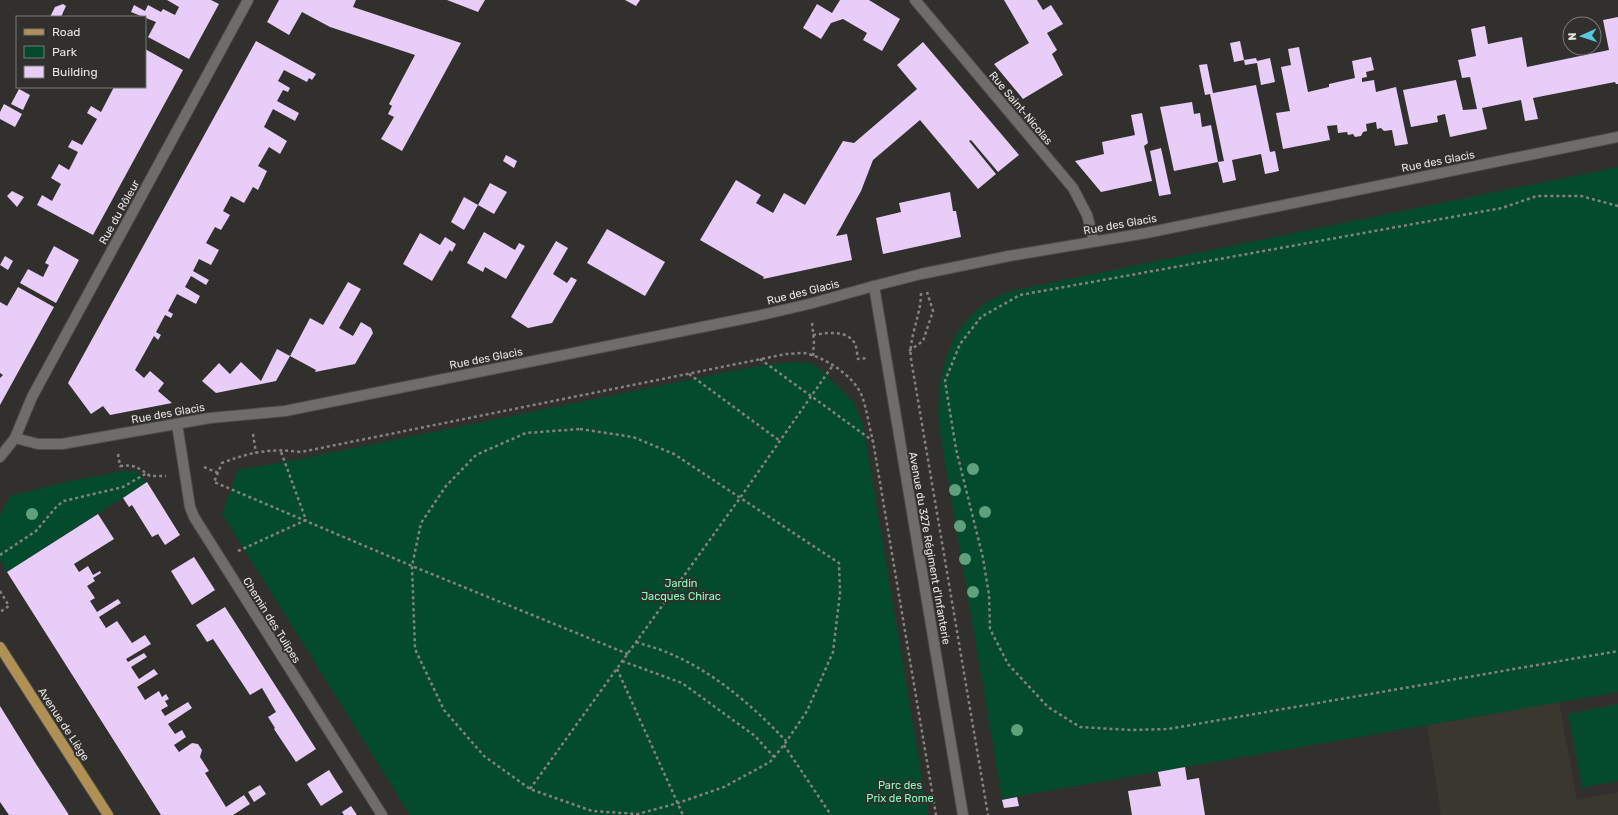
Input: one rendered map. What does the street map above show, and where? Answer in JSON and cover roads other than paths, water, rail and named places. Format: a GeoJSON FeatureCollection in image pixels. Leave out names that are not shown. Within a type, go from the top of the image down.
{"type":"FeatureCollection","features":[{"type":"Feature","properties":{"kind":"main road","name":"Avenue de Liège"},"geometry":{"type":"LineString","coordinates":[[0,647],[108,815]]}},
{"type":"Feature","properties":{"kind":"street","name":"Rue du Rôleur"},"geometry":{"type":"LineString","coordinates":[[14,438],[32,397],[248,0]]}},
{"type":"Feature","properties":{"kind":"street","name":"Rue Saint-Nicolas"},"geometry":{"type":"LineString","coordinates":[[915,0],[1073,188],[1087,215],[1094,241]]}},
{"type":"Feature","properties":{"kind":"street","name":"Rue des Glacis"},"geometry":{"type":"LineString","coordinates":[[14,438],[38,444],[50,444],[210,418],[285,411],[763,315],[921,274],[1009,256],[1146,233],[1618,137]]}},
{"type":"Feature","properties":{"kind":"street","name":"Avenue du 327e Régiment d'Infanterie"},"geometry":{"type":"LineString","coordinates":[[874,286],[963,815]]}},
{"type":"Feature","properties":{"kind":"street","name":"Chemin des Tulipes"},"geometry":{"type":"LineString","coordinates":[[177,424],[184,475],[190,507],[194,517],[382,815]]}},
{"type":"Feature","properties":{"kind":"street"},"geometry":{"type":"LineString","coordinates":[[0,457],[14,438]]}},
{"type":"Feature","properties":{"kind":"park label","name":"Jardin Jacques Chirac"},"geometry":{"type":"Point","coordinates":[681,589]}},
{"type":"Feature","properties":{"kind":"park label","name":"Parc des Prix de Rome"},"geometry":{"type":"Point","coordinates":[900,791]}}]}
